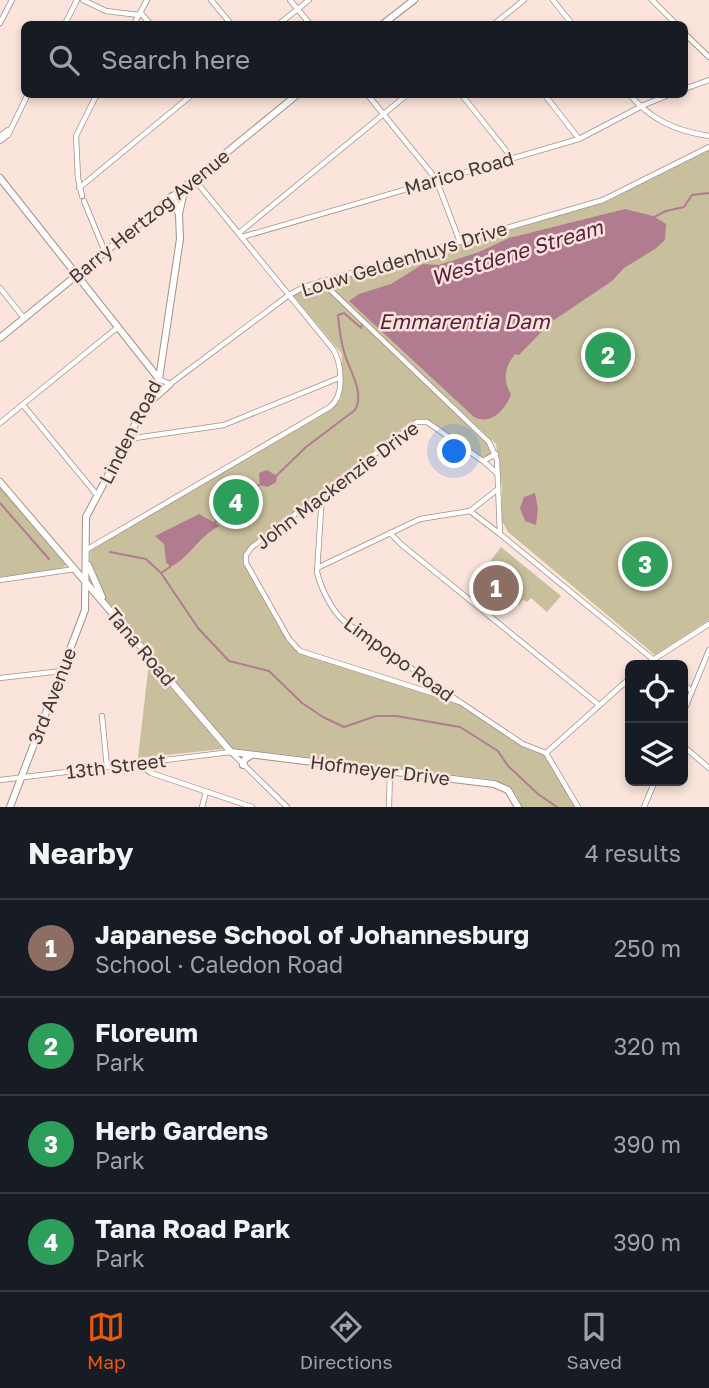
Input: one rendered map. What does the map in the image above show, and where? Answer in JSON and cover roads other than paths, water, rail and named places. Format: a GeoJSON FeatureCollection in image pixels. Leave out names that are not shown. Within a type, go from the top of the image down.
{"type":"FeatureCollection","features":[{"type":"Feature","properties":{"kind":"main road"},"geometry":{"type":"LineString","coordinates":[[387,21],[414,0]]}},
{"type":"Feature","properties":{"kind":"main road","name":"Barry Hertzog Avenue"},"geometry":{"type":"LineString","coordinates":[[0,338],[293,98]]}},
{"type":"Feature","properties":{"kind":"main road"},"geometry":{"type":"LineString","coordinates":[[0,178],[159,379]]}},
{"type":"Feature","properties":{"kind":"main road"},"geometry":{"type":"LineString","coordinates":[[179,215],[186,185]]}},
{"type":"Feature","properties":{"kind":"main road","name":"Linden Road"},"geometry":{"type":"LineString","coordinates":[[87,583],[85,520],[159,379],[180,239],[179,215],[172,196]]}},
{"type":"Feature","properties":{"kind":"main road"},"geometry":{"type":"LineString","coordinates":[[148,403],[170,384]]}},
{"type":"Feature","properties":{"kind":"main road","name":"Tana Road"},"geometry":{"type":"LineString","coordinates":[[0,482],[231,752]]}},
{"type":"Feature","properties":{"kind":"main road"},"geometry":{"type":"LineString","coordinates":[[75,570],[81,570],[86,564],[105,604]]}},
{"type":"Feature","properties":{"kind":"main road","name":"3rd Avenue"},"geometry":{"type":"LineString","coordinates":[[10,807],[85,610],[87,583]]}},
{"type":"Feature","properties":{"kind":"main road"},"geometry":{"type":"LineString","coordinates":[[85,610],[93,603],[105,604]]}},
{"type":"Feature","properties":{"kind":"main road","name":"Hofmeyer Drive"},"geometry":{"type":"LineString","coordinates":[[231,752],[499,785],[510,793],[518,807]]}},
{"type":"Feature","properties":{"kind":"main road"},"geometry":{"type":"LineString","coordinates":[[243,765],[244,759],[250,756]]}},
{"type":"Feature","properties":{"kind":"street"},"geometry":{"type":"LineString","coordinates":[[0,23],[12,0]]}},
{"type":"Feature","properties":{"kind":"street"},"geometry":{"type":"LineString","coordinates":[[66,21],[77,0]]}},
{"type":"Feature","properties":{"kind":"street"},"geometry":{"type":"LineString","coordinates":[[83,0],[106,11],[140,14],[147,21]]}},
{"type":"Feature","properties":{"kind":"street"},"geometry":{"type":"LineString","coordinates":[[136,21],[147,0]]}},
{"type":"Feature","properties":{"kind":"street"},"geometry":{"type":"LineString","coordinates":[[211,0],[228,21]]}},
{"type":"Feature","properties":{"kind":"street"},"geometry":{"type":"LineString","coordinates":[[290,0],[308,21]]}},
{"type":"Feature","properties":{"kind":"street"},"geometry":{"type":"LineString","coordinates":[[283,21],[309,0]]}},
{"type":"Feature","properties":{"kind":"street"},"geometry":{"type":"LineString","coordinates":[[498,21],[524,0]]}},
{"type":"Feature","properties":{"kind":"street"},"geometry":{"type":"LineString","coordinates":[[553,0],[570,21]]}},
{"type":"Feature","properties":{"kind":"street"},"geometry":{"type":"LineString","coordinates":[[652,0],[673,21]]}},
{"type":"Feature","properties":{"kind":"street"},"geometry":{"type":"LineString","coordinates":[[688,37],[709,57]]}},
{"type":"Feature","properties":{"kind":"street"},"geometry":{"type":"LineString","coordinates":[[688,88],[709,80]]}},
{"type":"Feature","properties":{"kind":"street"},"geometry":{"type":"LineString","coordinates":[[0,138],[8,135],[26,98]]}},
{"type":"Feature","properties":{"kind":"street"},"geometry":{"type":"LineString","coordinates":[[95,98],[76,136],[79,188],[105,252]]}},
{"type":"Feature","properties":{"kind":"street"},"geometry":{"type":"LineString","coordinates":[[79,188],[188,98]]}},
{"type":"Feature","properties":{"kind":"street"},"geometry":{"type":"LineString","coordinates":[[370,98],[436,178],[460,242]]}},
{"type":"Feature","properties":{"kind":"street"},"geometry":{"type":"LineString","coordinates":[[240,235],[403,98]]}},
{"type":"Feature","properties":{"kind":"street"},"geometry":{"type":"LineString","coordinates":[[464,98],[512,158]]}},
{"type":"Feature","properties":{"kind":"street"},"geometry":{"type":"LineString","coordinates":[[547,98],[579,139]]}},
{"type":"Feature","properties":{"kind":"street"},"geometry":{"type":"LineString","coordinates":[[632,98],[647,114],[679,129],[709,136]]}},
{"type":"Feature","properties":{"kind":"street","name":"Marico Road"},"geometry":{"type":"LineString","coordinates":[[240,235],[579,139],[661,98]]}},
{"type":"Feature","properties":{"kind":"street","name":"Louw Geldenhuys Drive"},"geometry":{"type":"LineString","coordinates":[[340,378],[340,361],[333,349],[289,295],[321,281],[603,200],[709,147]]}},
{"type":"Feature","properties":{"kind":"street"},"geometry":{"type":"LineString","coordinates":[[159,379],[170,384],[289,295],[194,178]]}},
{"type":"Feature","properties":{"kind":"street"},"geometry":{"type":"LineString","coordinates":[[332,292],[333,279]]}},
{"type":"Feature","properties":{"kind":"street"},"geometry":{"type":"LineString","coordinates":[[321,281],[485,438],[496,454],[500,534]]}},
{"type":"Feature","properties":{"kind":"street"},"geometry":{"type":"LineString","coordinates":[[0,288],[24,318]]}},
{"type":"Feature","properties":{"kind":"street"},"geometry":{"type":"LineString","coordinates":[[0,424],[118,327]]}},
{"type":"Feature","properties":{"kind":"street"},"geometry":{"type":"LineString","coordinates":[[86,550],[333,405],[338,397],[340,378],[224,425],[128,439]]}},
{"type":"Feature","properties":{"kind":"street"},"geometry":{"type":"LineString","coordinates":[[23,405],[97,495]]}},
{"type":"Feature","properties":{"kind":"street","name":"John Mackenzie Drive"},"geometry":{"type":"LineString","coordinates":[[498,474],[427,422],[421,421],[252,547],[245,556],[247,566],[289,639],[300,651],[460,702],[523,744],[546,753]]}},
{"type":"Feature","properties":{"kind":"street"},"geometry":{"type":"LineString","coordinates":[[483,461],[496,454]]}},
{"type":"Feature","properties":{"kind":"street"},"geometry":{"type":"LineString","coordinates":[[317,568],[428,517],[470,511],[499,489]]}},
{"type":"Feature","properties":{"kind":"street","name":"Limpopo Road"},"geometry":{"type":"LineString","coordinates":[[322,495],[317,568],[320,582],[342,620],[460,702]]}},
{"type":"Feature","properties":{"kind":"street"},"geometry":{"type":"LineString","coordinates":[[470,511],[652,659],[709,624]]}},
{"type":"Feature","properties":{"kind":"street"},"geometry":{"type":"LineString","coordinates":[[390,533],[599,705]]}},
{"type":"Feature","properties":{"kind":"street"},"geometry":{"type":"LineString","coordinates":[[0,580],[75,570]]}},
{"type":"Feature","properties":{"kind":"street"},"geometry":{"type":"LineString","coordinates":[[688,701],[709,650]]}},
{"type":"Feature","properties":{"kind":"street"},"geometry":{"type":"LineString","coordinates":[[0,678],[62,671]]}},
{"type":"Feature","properties":{"kind":"street"},"geometry":{"type":"LineString","coordinates":[[421,691],[428,679]]}},
{"type":"Feature","properties":{"kind":"street"},"geometry":{"type":"LineString","coordinates":[[578,807],[546,753],[625,682]]}},
{"type":"Feature","properties":{"kind":"street"},"geometry":{"type":"LineString","coordinates":[[688,688],[692,691]]}},
{"type":"Feature","properties":{"kind":"street"},"geometry":{"type":"LineString","coordinates":[[102,716],[107,767]]}},
{"type":"Feature","properties":{"kind":"street"},"geometry":{"type":"LineString","coordinates":[[688,750],[709,768]]}},
{"type":"Feature","properties":{"kind":"street","name":"13th Street"},"geometry":{"type":"LineString","coordinates":[[0,780],[231,752]]}},
{"type":"Feature","properties":{"kind":"street","name":"Tana Road"},"geometry":{"type":"LineString","coordinates":[[231,752],[287,807]]}},
{"type":"Feature","properties":{"kind":"street"},"geometry":{"type":"LineString","coordinates":[[138,764],[151,773],[252,807]]}},
{"type":"Feature","properties":{"kind":"street"},"geometry":{"type":"LineString","coordinates":[[389,807],[390,771]]}},
{"type":"Feature","properties":{"kind":"street"},"geometry":{"type":"LineString","coordinates":[[644,807],[653,786]]}},
{"type":"Feature","properties":{"kind":"street"},"geometry":{"type":"LineString","coordinates":[[202,807],[206,792]]}},
{"type":"Feature","properties":{"kind":"water","name":"Emmarentia Dam"},"geometry":{"type":"Polygon","coordinates":[[[625,209],[653,216],[666,224],[665,240],[624,268],[612,281],[551,322],[519,355],[515,354],[506,373],[506,383],[511,394],[502,410],[492,418],[474,417],[349,301],[359,294],[391,284],[423,264],[439,265],[479,252],[509,238],[625,209]]]}},
{"type":"Feature","properties":{"kind":"water"},"geometry":{"type":"Polygon","coordinates":[[[267,470],[277,476],[276,482],[268,487],[260,485],[259,473],[267,470]]]}},
{"type":"Feature","properties":{"kind":"water"},"geometry":{"type":"Polygon","coordinates":[[[535,493],[538,509],[536,525],[525,521],[520,508],[524,497],[535,493]]]}},
{"type":"Feature","properties":{"kind":"water"},"geometry":{"type":"Polygon","coordinates":[[[199,514],[220,526],[170,567],[166,562],[164,544],[155,536],[199,514]]]}},
{"type":"Feature","properties":{"kind":"waterway","name":"Westdene Stream"},"geometry":{"type":"LineString","coordinates":[[652,218],[684,207],[692,195],[709,193]]}},
{"type":"Feature","properties":{"kind":"waterway"},"geometry":{"type":"LineString","coordinates":[[276,476],[306,447],[355,410],[358,390],[344,350],[338,315],[344,313],[361,328],[362,324]]}},
{"type":"Feature","properties":{"kind":"waterway"},"geometry":{"type":"LineString","coordinates":[[215,522],[220,519],[219,512],[243,506],[259,485]]}},
{"type":"Feature","properties":{"kind":"waterway"},"geometry":{"type":"LineString","coordinates":[[0,503],[49,559]]}},
{"type":"Feature","properties":{"kind":"waterway"},"geometry":{"type":"LineString","coordinates":[[110,552],[146,559],[161,573],[170,567]]}},
{"type":"Feature","properties":{"kind":"waterway"},"geometry":{"type":"LineString","coordinates":[[161,573],[198,628],[229,661],[269,671],[302,703],[323,717],[344,727],[376,716],[396,716],[460,727],[498,751],[508,766],[538,794],[557,807]]}},
{"type":"Feature","properties":{"kind":"place","name":"Floreum"},"geometry":{"type":"Point","coordinates":[608,355]}},
{"type":"Feature","properties":{"kind":"place","name":"Tana Road Park"},"geometry":{"type":"Point","coordinates":[236,502]}},
{"type":"Feature","properties":{"kind":"place","name":"Herb Gardens"},"geometry":{"type":"Point","coordinates":[645,564]}},
{"type":"Feature","properties":{"kind":"place","name":"Japanese School of Johannesburg"},"geometry":{"type":"Point","coordinates":[496,588]}}]}
